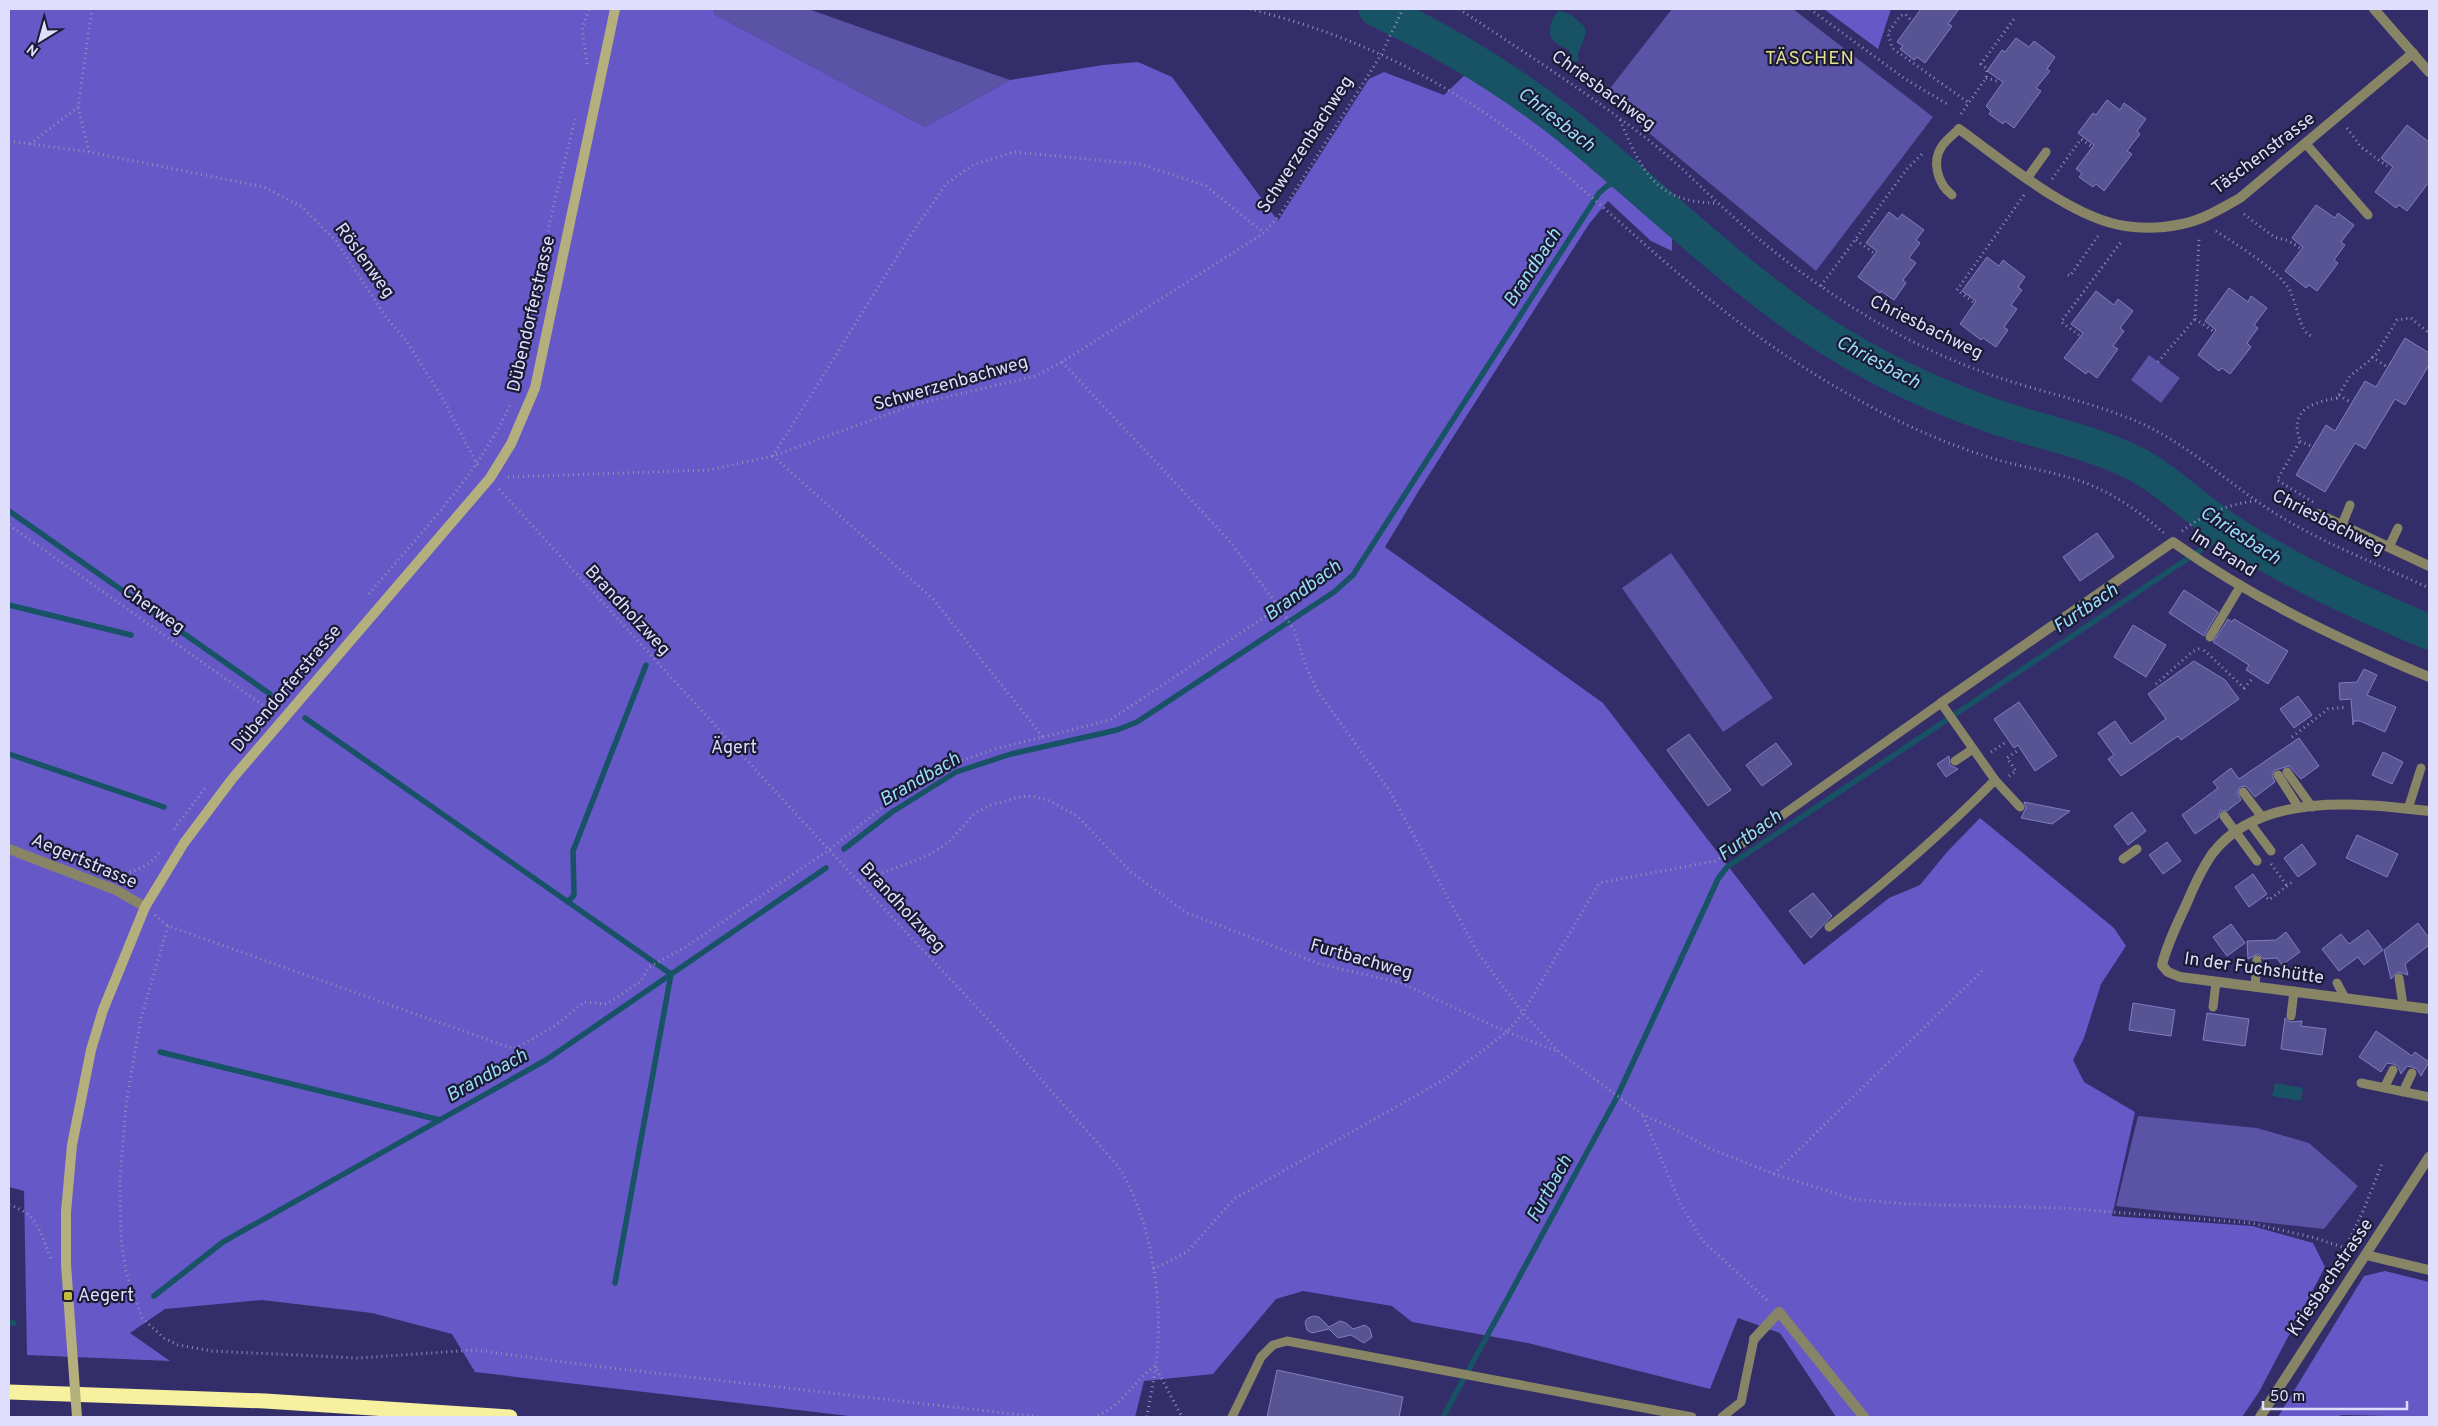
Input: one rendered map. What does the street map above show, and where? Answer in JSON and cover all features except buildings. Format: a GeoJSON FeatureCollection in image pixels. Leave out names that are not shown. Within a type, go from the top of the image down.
{"type":"FeatureCollection","features":[{"type":"Feature","properties":{"kind":"highway"},"geometry":{"type":"LineString","coordinates":[[9,1392],[265,1401],[510,1417]]}},
{"type":"Feature","properties":{"kind":"street","name":"Dübendorferstrasse"},"geometry":{"type":"LineString","coordinates":[[77,1417],[66,1255],[68,1178],[72,1145],[91,1050],[103,1010],[145,907],[184,844],[232,779],[281,720],[490,478],[511,444],[535,388],[615,9]]}},
{"type":"Feature","properties":{"kind":"street"},"geometry":{"type":"LineString","coordinates":[[2374,9],[2429,72]]}},
{"type":"Feature","properties":{"kind":"street","name":"Täschenstrasse"},"geometry":{"type":"LineString","coordinates":[[1959,129],[2063,200],[2097,218],[2125,226],[2154,228],[2183,224],[2207,216],[2240,198],[2414,54]]}},
{"type":"Feature","properties":{"kind":"street"},"geometry":{"type":"LineString","coordinates":[[2318,514],[2429,566]]}},
{"type":"Feature","properties":{"kind":"street","name":"Im Brand"},"geometry":{"type":"LineString","coordinates":[[1943,706],[2174,542],[2202,562],[2241,585],[2349,644],[2429,677]]}},
{"type":"Feature","properties":{"kind":"street","name":"In der Fuchshütte"},"geometry":{"type":"LineString","coordinates":[[2429,811],[2356,804],[2300,808],[2262,817],[2250,823],[2212,854],[2199,876],[2169,942],[2162,965],[2168,972],[2180,977],[2429,1009]]}},
{"type":"Feature","properties":{"kind":"street","name":"Aegertstrasse"},"geometry":{"type":"LineString","coordinates":[[9,849],[116,890],[145,907]]}},
{"type":"Feature","properties":{"kind":"street","name":"Kriesbachstrasse"},"geometry":{"type":"LineString","coordinates":[[2260,1417],[2429,1157]]}},
{"type":"Feature","properties":{"kind":"street"},"geometry":{"type":"LineString","coordinates":[[2366,1254],[2429,1270]]}},
{"type":"Feature","properties":{"kind":"street"},"geometry":{"type":"LineString","coordinates":[[1754,1339],[1779,1312],[1864,1417]]}},
{"type":"Feature","properties":{"kind":"lane"},"geometry":{"type":"LineString","coordinates":[[1952,195],[1944,189],[1938,177],[1937,162],[1941,148],[1959,129]]}},
{"type":"Feature","properties":{"kind":"lane"},"geometry":{"type":"LineString","coordinates":[[2306,144],[2368,215]]}},
{"type":"Feature","properties":{"kind":"lane"},"geometry":{"type":"LineString","coordinates":[[2028,177],[2046,152]]}},
{"type":"Feature","properties":{"kind":"lane"},"geometry":{"type":"LineString","coordinates":[[2342,525],[2350,506]]}},
{"type":"Feature","properties":{"kind":"lane"},"geometry":{"type":"LineString","coordinates":[[2389,547],[2398,528]]}},
{"type":"Feature","properties":{"kind":"lane"},"geometry":{"type":"LineString","coordinates":[[2210,637],[2241,585]]}},
{"type":"Feature","properties":{"kind":"lane"},"geometry":{"type":"LineString","coordinates":[[1740,845],[1943,706],[1996,782],[2020,807]]}},
{"type":"Feature","properties":{"kind":"lane"},"geometry":{"type":"LineString","coordinates":[[1955,761],[1973,749]]}},
{"type":"Feature","properties":{"kind":"lane"},"geometry":{"type":"LineString","coordinates":[[2408,809],[2421,768]]}},
{"type":"Feature","properties":{"kind":"lane"},"geometry":{"type":"LineString","coordinates":[[2300,808],[2282,774],[2312,807]]}},
{"type":"Feature","properties":{"kind":"lane"},"geometry":{"type":"LineString","coordinates":[[1829,927],[1891,878],[1996,782]]}},
{"type":"Feature","properties":{"kind":"lane"},"geometry":{"type":"LineString","coordinates":[[2243,792],[2262,817]]}},
{"type":"Feature","properties":{"kind":"lane"},"geometry":{"type":"LineString","coordinates":[[2224,816],[2257,861]]}},
{"type":"Feature","properties":{"kind":"lane"},"geometry":{"type":"LineString","coordinates":[[2250,823],[2271,851]]}},
{"type":"Feature","properties":{"kind":"lane"},"geometry":{"type":"LineString","coordinates":[[2123,859],[2137,849]]}},
{"type":"Feature","properties":{"kind":"lane"},"geometry":{"type":"LineString","coordinates":[[2255,987],[2257,960]]}},
{"type":"Feature","properties":{"kind":"lane"},"geometry":{"type":"LineString","coordinates":[[2399,978],[2403,1005]]}},
{"type":"Feature","properties":{"kind":"lane"},"geometry":{"type":"LineString","coordinates":[[2213,1007],[2216,982]]}},
{"type":"Feature","properties":{"kind":"lane"},"geometry":{"type":"LineString","coordinates":[[2337,983],[2345,998]]}},
{"type":"Feature","properties":{"kind":"lane"},"geometry":{"type":"LineString","coordinates":[[2291,1016],[2294,991]]}},
{"type":"Feature","properties":{"kind":"lane"},"geometry":{"type":"LineString","coordinates":[[2384,1088],[2393,1070]]}},
{"type":"Feature","properties":{"kind":"lane"},"geometry":{"type":"LineString","coordinates":[[2403,1092],[2412,1073]]}},
{"type":"Feature","properties":{"kind":"lane"},"geometry":{"type":"LineString","coordinates":[[2361,1083],[2429,1097]]}},
{"type":"Feature","properties":{"kind":"lane"},"geometry":{"type":"LineString","coordinates":[[1722,1417],[1741,1402],[1754,1339]]}},
{"type":"Feature","properties":{"kind":"lane"},"geometry":{"type":"LineString","coordinates":[[1232,1417],[1261,1357],[1273,1345],[1287,1341],[1692,1417]]}},
{"type":"Feature","properties":{"kind":"path"},"geometry":{"type":"LineString","coordinates":[[89,152],[78,107],[92,9]]}},
{"type":"Feature","properties":{"kind":"path"},"geometry":{"type":"LineString","coordinates":[[587,67],[582,28],[589,9]]}},
{"type":"Feature","properties":{"kind":"path"},"geometry":{"type":"LineString","coordinates":[[1250,9],[1318,29],[1380,56],[1434,81],[1502,124],[1553,164],[1746,329],[1811,372],[1875,409],[1948,442],[2009,464],[2083,482],[2125,503],[2174,542]]}},
{"type":"Feature","properties":{"kind":"path","name":"Schwerzenbachweg"},"geometry":{"type":"LineString","coordinates":[[490,478],[709,470],[774,456],[913,406],[1035,376],[1062,362],[1264,233],[1278,216],[1380,56],[1403,9]]}},
{"type":"Feature","properties":{"kind":"path","name":"Chriesbachweg"},"geometry":{"type":"LineString","coordinates":[[1458,9],[1619,117],[1691,175],[1718,203],[1796,268],[1882,324],[1947,358],[1999,378],[2106,410],[2147,426],[2194,455],[2256,500],[2313,534],[2429,588]]}},
{"type":"Feature","properties":{"kind":"path"},"geometry":{"type":"LineString","coordinates":[[1810,9],[1905,79],[1949,105]]}},
{"type":"Feature","properties":{"kind":"path"},"geometry":{"type":"LineString","coordinates":[[1910,18],[1905,14],[1900,16],[1888,33],[1892,48],[1969,103]]}},
{"type":"Feature","properties":{"kind":"path"},"geometry":{"type":"LineString","coordinates":[[1960,114],[1986,78],[1987,69],[1981,64],[2014,18]]}},
{"type":"Feature","properties":{"kind":"path"},"geometry":{"type":"LineString","coordinates":[[1986,78],[2000,82]]}},
{"type":"Feature","properties":{"kind":"path"},"geometry":{"type":"LineString","coordinates":[[30,144],[78,107]]}},
{"type":"Feature","properties":{"kind":"path"},"geometry":{"type":"LineString","coordinates":[[541,282],[549,225],[578,110]]}},
{"type":"Feature","properties":{"kind":"path"},"geometry":{"type":"LineString","coordinates":[[1619,117],[1633,153],[1662,189],[1672,196],[1689,202],[1718,203]]}},
{"type":"Feature","properties":{"kind":"path"},"geometry":{"type":"LineString","coordinates":[[2347,128],[2361,147],[2387,166]]}},
{"type":"Feature","properties":{"kind":"path"},"geometry":{"type":"LineString","coordinates":[[2052,180],[2081,139],[2091,146]]}},
{"type":"Feature","properties":{"kind":"path","name":"Röslenweg"},"geometry":{"type":"LineString","coordinates":[[9,140],[89,152],[264,187],[302,207],[336,241],[386,317],[407,342],[442,397],[477,465]]}},
{"type":"Feature","properties":{"kind":"path"},"geometry":{"type":"LineString","coordinates":[[1821,286],[1907,169],[1925,151],[1941,148]]}},
{"type":"Feature","properties":{"kind":"path"},"geometry":{"type":"LineString","coordinates":[[1043,737],[933,599],[774,456],[910,236],[946,184],[973,165],[1014,152],[1140,164],[1206,186],[1264,233]]}},
{"type":"Feature","properties":{"kind":"path"},"geometry":{"type":"LineString","coordinates":[[1973,302],[1957,290],[2026,192]]}},
{"type":"Feature","properties":{"kind":"path"},"geometry":{"type":"LineString","coordinates":[[2244,214],[2274,237],[2289,241],[2300,248]]}},
{"type":"Feature","properties":{"kind":"path"},"geometry":{"type":"LineString","coordinates":[[2216,231],[2252,256],[2287,286],[2294,297],[2301,326],[2312,336]]}},
{"type":"Feature","properties":{"kind":"path"},"geometry":{"type":"LineString","coordinates":[[2068,275],[2070,276],[2098,236]]}},
{"type":"Feature","properties":{"kind":"path"},"geometry":{"type":"LineString","coordinates":[[2158,362],[2196,318],[2199,238]]}},
{"type":"Feature","properties":{"kind":"path"},"geometry":{"type":"LineString","coordinates":[[1856,240],[1874,253]]}},
{"type":"Feature","properties":{"kind":"path"},"geometry":{"type":"LineString","coordinates":[[2079,335],[2061,322],[2121,242]]}},
{"type":"Feature","properties":{"kind":"path"},"geometry":{"type":"LineString","coordinates":[[2196,318],[2213,331]]}},
{"type":"Feature","properties":{"kind":"path"},"geometry":{"type":"LineString","coordinates":[[2318,514],[2315,503],[2277,480],[2300,441],[2296,428],[2298,418],[2319,400],[2337,398],[2350,376],[2372,358],[2397,320],[2411,318],[2429,333]]}},
{"type":"Feature","properties":{"kind":"path"},"geometry":{"type":"LineString","coordinates":[[2372,358],[2386,366]]}},
{"type":"Feature","properties":{"kind":"path"},"geometry":{"type":"LineString","coordinates":[[1062,362],[1228,539],[1284,614],[1294,630],[1306,667],[1318,692],[1388,790],[1478,953],[1524,1013],[1560,1053],[1643,1115],[1669,1126],[1709,1148],[1774,1174],[1853,1199],[1906,1204],[2062,1208],[2251,1223],[2315,1238],[2366,1254]]}},
{"type":"Feature","properties":{"kind":"path"},"geometry":{"type":"LineString","coordinates":[[2339,395],[2350,402]]}},
{"type":"Feature","properties":{"kind":"path"},"geometry":{"type":"LineString","coordinates":[[366,597],[477,465],[499,429],[514,396]]}},
{"type":"Feature","properties":{"kind":"path"},"geometry":{"type":"LineString","coordinates":[[2300,441],[2311,446]]}},
{"type":"Feature","properties":{"kind":"path","name":"Brandholzweg"},"geometry":{"type":"LineString","coordinates":[[490,478],[515,510],[829,850],[984,1014],[1118,1166],[1137,1200],[1153,1269],[1158,1317],[1155,1366],[1147,1417]]}},
{"type":"Feature","properties":{"kind":"path"},"geometry":{"type":"LineString","coordinates":[[2179,533],[2198,519],[2216,510],[2241,502],[2256,500]]}},
{"type":"Feature","properties":{"kind":"path","name":"Cherweg"},"geometry":{"type":"LineString","coordinates":[[9,525],[270,710],[281,720]]}},
{"type":"Feature","properties":{"kind":"path"},"geometry":{"type":"LineString","coordinates":[[145,907],[168,926],[514,1049],[555,1026],[584,1002],[607,1004],[640,981],[649,967],[659,960],[684,948],[829,850],[889,802],[951,764],[995,749],[1110,720],[1278,608]]}},
{"type":"Feature","properties":{"kind":"path"},"geometry":{"type":"LineString","coordinates":[[2202,647],[2210,658],[2244,688],[2252,679]]}},
{"type":"Feature","properties":{"kind":"path"},"geometry":{"type":"LineString","coordinates":[[264,718],[277,703]]}},
{"type":"Feature","properties":{"kind":"path"},"geometry":{"type":"LineString","coordinates":[[2292,736],[2328,709],[2347,706]]}},
{"type":"Feature","properties":{"kind":"path"},"geometry":{"type":"LineString","coordinates":[[1996,782],[2016,771],[2007,758],[2017,751]]}},
{"type":"Feature","properties":{"kind":"path"},"geometry":{"type":"LineString","coordinates":[[171,834],[187,809],[206,786]]}},
{"type":"Feature","properties":{"kind":"path","name":"Furtbachweg"},"geometry":{"type":"LineString","coordinates":[[859,882],[929,855],[949,842],[975,813],[991,805],[1019,797],[1033,796],[1050,801],[1077,816],[1131,872],[1187,913],[1320,964],[1401,983],[1507,1032],[1560,1053]]}},
{"type":"Feature","properties":{"kind":"path"},"geometry":{"type":"LineString","coordinates":[[1153,1269],[1187,1252],[1234,1198],[1445,1079],[1507,1032],[1524,1013],[1599,883],[1715,861],[1740,845]]}},
{"type":"Feature","properties":{"kind":"path"},"geometry":{"type":"LineString","coordinates":[[116,890],[125,873],[138,870],[155,858],[160,850]]}},
{"type":"Feature","properties":{"kind":"path"},"geometry":{"type":"LineString","coordinates":[[2271,864],[2287,886]]}},
{"type":"Feature","properties":{"kind":"path"},"geometry":{"type":"LineString","coordinates":[[2267,898],[2269,900],[2292,882]]}},
{"type":"Feature","properties":{"kind":"path"},"geometry":{"type":"LineString","coordinates":[[168,926],[141,1018],[133,1060],[125,1113],[120,1189],[121,1240],[128,1280],[142,1318],[164,1338],[178,1345],[212,1350],[358,1358],[474,1350],[594,1366],[1040,1417]]}},
{"type":"Feature","properties":{"kind":"path"},"geometry":{"type":"LineString","coordinates":[[1774,1174],[1982,971]]}},
{"type":"Feature","properties":{"kind":"path"},"geometry":{"type":"LineString","coordinates":[[1643,1115],[1648,1133],[1680,1203],[1702,1240],[1756,1290]]}},
{"type":"Feature","properties":{"kind":"path"},"geometry":{"type":"LineString","coordinates":[[2345,1248],[2364,1209],[2383,1161]]}},
{"type":"Feature","properties":{"kind":"path"},"geometry":{"type":"LineString","coordinates":[[9,1205],[20,1208],[32,1216],[52,1262]]}},
{"type":"Feature","properties":{"kind":"path"},"geometry":{"type":"LineString","coordinates":[[1093,1417],[1104,1414],[1124,1399],[1144,1374],[1155,1366],[1182,1417]]}},
{"type":"Feature","properties":{"kind":"shaded area"},"geometry":{"type":"Polygon","coordinates":[[[715,9],[808,9],[1010,80],[925,127],[714,14],[715,9]]]}},
{"type":"Feature","properties":{"kind":"shaded area"},"geometry":{"type":"Polygon","coordinates":[[[1672,9],[1793,9],[1933,117],[1816,271],[1604,96],[1672,9]]]}},
{"type":"Feature","properties":{"kind":"shaded area"},"geometry":{"type":"Polygon","coordinates":[[[2149,355],[2180,378],[2161,403],[2131,380],[2149,355]]]}},
{"type":"Feature","properties":{"kind":"shaded area"},"geometry":{"type":"Polygon","coordinates":[[[1671,553],[1773,698],[1723,732],[1622,588],[1671,553]]]}},
{"type":"Feature","properties":{"kind":"shaded area"},"geometry":{"type":"Polygon","coordinates":[[[2138,1116],[2257,1128],[2309,1143],[2358,1186],[2324,1229],[2116,1206],[2138,1116]]]}},
{"type":"Feature","properties":{"kind":"green space","name":"Ägert"},"geometry":{"type":"Polygon","coordinates":[[[9,9],[715,9],[714,14],[925,127],[1010,80],[1103,65],[1138,62],[1172,77],[1278,221],[1369,79],[1384,72],[1444,95],[1467,73],[1575,146],[1672,233],[1672,251],[1651,241],[1608,201],[1589,224],[1385,547],[1603,703],[1804,965],[1889,898],[1920,885],[1947,852],[1980,818],[2114,928],[2126,946],[2101,984],[2084,1038],[2073,1060],[2084,1082],[2135,1112],[2112,1216],[2252,1226],[2313,1243],[2325,1267],[2259,1392],[2242,1417],[1836,1417],[1780,1333],[1738,1318],[1710,1389],[1528,1343],[1412,1322],[1392,1306],[1303,1291],[1276,1299],[1213,1374],[1144,1381],[1135,1417],[857,1417],[475,1372],[452,1334],[372,1313],[262,1300],[165,1309],[130,1333],[170,1361],[27,1355],[24,1191],[9,1187],[9,9]]]}},
{"type":"Feature","properties":{"kind":"green space"},"geometry":{"type":"Polygon","coordinates":[[[1824,9],[1891,9],[1878,49],[1824,9]]]}},
{"type":"Feature","properties":{"kind":"green space"},"geometry":{"type":"Polygon","coordinates":[[[2385,1271],[2429,1282],[2429,1417],[2342,1415],[2335,1417],[2278,1417],[2364,1276],[2385,1271]]]}},
{"type":"Feature","properties":{"kind":"water"},"geometry":{"type":"Polygon","coordinates":[[[1558,11],[1570,14],[1585,27],[1585,36],[1578,61],[1576,62],[1570,60],[1570,51],[1552,39],[1550,31],[1553,18],[1558,11]]]}},
{"type":"Feature","properties":{"kind":"water"},"geometry":{"type":"Polygon","coordinates":[[[2275,1083],[2303,1088],[2301,1101],[2272,1096],[2275,1083]]]}},
{"type":"Feature","properties":{"kind":"waterway","name":"Chriesbach"},"geometry":{"type":"LineString","coordinates":[[1376,9],[1450,47],[1520,91],[1566,125],[1750,281],[1815,329],[1857,355],[1947,399],[2011,422],[2100,449],[2134,463],[2159,478],[2218,524],[2278,561],[2352,598],[2429,632]]}},
{"type":"Feature","properties":{"kind":"waterway","name":"Brandbach"},"geometry":{"type":"LineString","coordinates":[[844,849],[892,812],[956,772],[1011,754],[1117,730],[1137,722],[1334,592],[1353,575],[1599,193],[1607,186],[1626,176]]}},
{"type":"Feature","properties":{"kind":"waterway"},"geometry":{"type":"LineString","coordinates":[[9,511],[270,694]]}},
{"type":"Feature","properties":{"kind":"waterway","name":"Furtbach"},"geometry":{"type":"LineString","coordinates":[[1443,1417],[1616,1099],[1718,879],[1727,867],[2229,531]]}},
{"type":"Feature","properties":{"kind":"waterway"},"geometry":{"type":"LineString","coordinates":[[9,605],[131,635]]}},
{"type":"Feature","properties":{"kind":"waterway"},"geometry":{"type":"LineString","coordinates":[[568,902],[574,895],[573,851],[646,665]]}},
{"type":"Feature","properties":{"kind":"waterway"},"geometry":{"type":"LineString","coordinates":[[305,718],[671,974],[615,1283]]}},
{"type":"Feature","properties":{"kind":"waterway"},"geometry":{"type":"LineString","coordinates":[[9,754],[164,807]]}},
{"type":"Feature","properties":{"kind":"waterway","name":"Brandbach"},"geometry":{"type":"LineString","coordinates":[[154,1296],[223,1242],[546,1060],[826,868]]}},
{"type":"Feature","properties":{"kind":"waterway"},"geometry":{"type":"LineString","coordinates":[[160,1052],[440,1120]]}},
{"type":"Feature","properties":{"kind":"waterway","name":"Brandbach"},"geometry":{"type":"LineString","coordinates":[[9,1323],[14,1323]]}},
{"type":"Feature","properties":{"kind":"place","name":"Aegert"},"geometry":{"type":"Point","coordinates":[68,1296]}},
{"type":"Feature","properties":{"kind":"district","name":"TÄSCHEN"},"geometry":{"type":"Point","coordinates":[1810,59]}}]}
